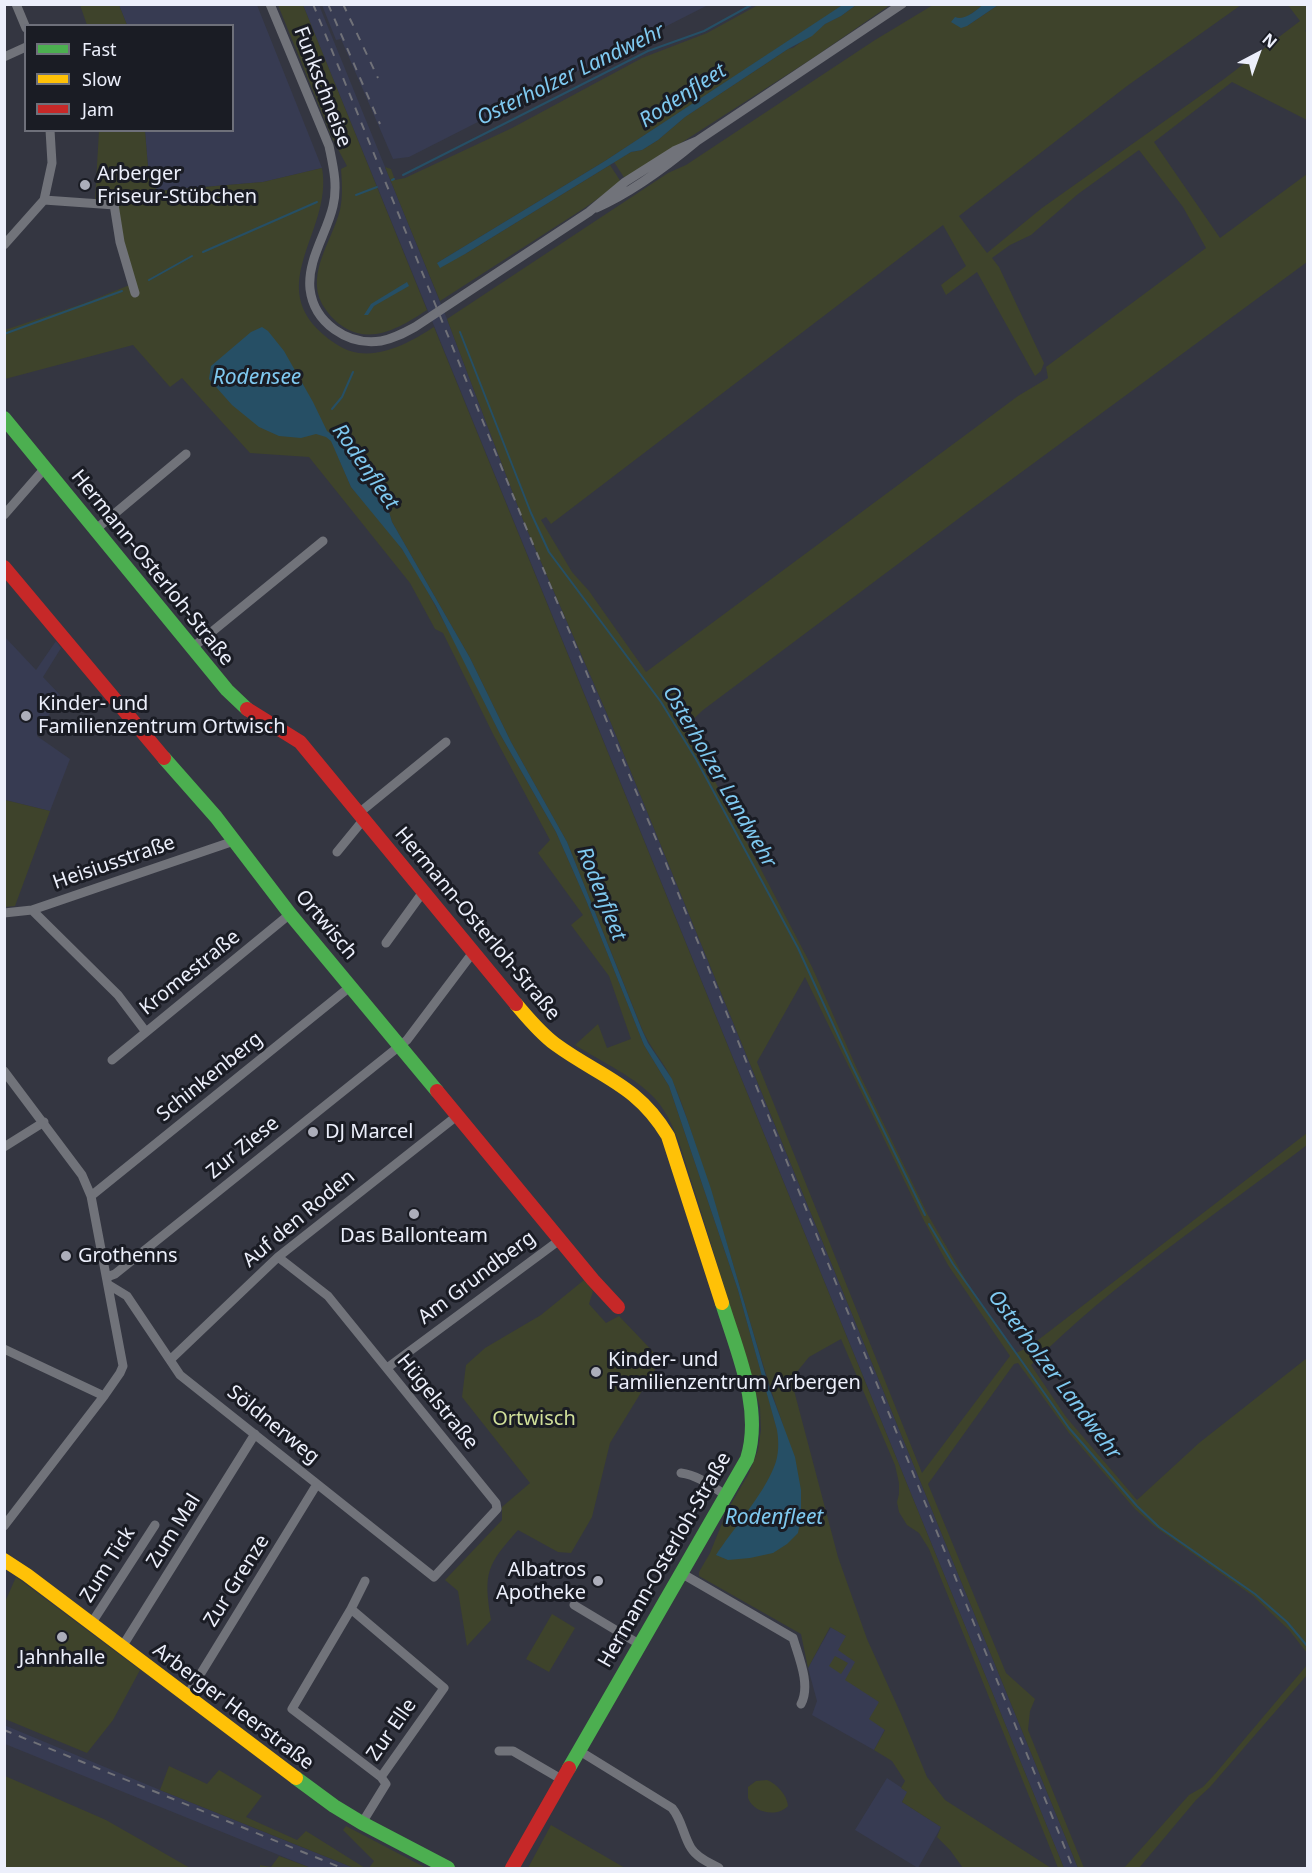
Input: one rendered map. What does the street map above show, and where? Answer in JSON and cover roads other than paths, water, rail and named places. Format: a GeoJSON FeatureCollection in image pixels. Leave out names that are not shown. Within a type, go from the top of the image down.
{"type":"FeatureCollection","features":[{"type":"Feature","properties":{"kind":"street"},"geometry":{"type":"LineString","coordinates":[[16,4],[24,24]]}},
{"type":"Feature","properties":{"kind":"street","name":"Funkschneise"},"geometry":{"type":"LineString","coordinates":[[270,4],[328,146],[334,171],[334,204],[311,269],[310,290],[314,303],[322,317],[343,336],[358,340],[381,341],[403,334],[415,327],[588,212],[625,182],[674,151],[697,141],[902,4]]}},
{"type":"Feature","properties":{"kind":"street"},"geometry":{"type":"LineString","coordinates":[[4,57],[24,48]]}},
{"type":"Feature","properties":{"kind":"street"},"geometry":{"type":"LineString","coordinates":[[4,245],[44,201],[52,163],[50,132]]}},
{"type":"Feature","properties":{"kind":"street"},"geometry":{"type":"LineString","coordinates":[[44,201],[114,201],[120,242],[135,293]]}},
{"type":"Feature","properties":{"kind":"street","name":"Hermann-Osterloh-Straße"},"geometry":{"type":"LineString","coordinates":[[4,418],[238,702],[264,721],[284,730],[300,742],[537,1029],[561,1048],[636,1094],[657,1115],[669,1136],[714,1274],[750,1398],[754,1430],[747,1460],[727,1496],[511,1866]]}},
{"type":"Feature","properties":{"kind":"street"},"geometry":{"type":"LineString","coordinates":[[95,530],[186,454]]}},
{"type":"Feature","properties":{"kind":"street"},"geometry":{"type":"LineString","coordinates":[[4,515],[45,468]]}},
{"type":"Feature","properties":{"kind":"street"},"geometry":{"type":"LineString","coordinates":[[192,648],[323,541]]}},
{"type":"Feature","properties":{"kind":"street","name":"Ortwisch"},"geometry":{"type":"LineString","coordinates":[[4,567],[134,724],[216,817],[290,915],[618,1307]]}},
{"type":"Feature","properties":{"kind":"street"},"geometry":{"type":"LineString","coordinates":[[337,852],[362,816],[446,742]]}},
{"type":"Feature","properties":{"kind":"street","name":"Heisiusstraße"},"geometry":{"type":"LineString","coordinates":[[4,913],[32,910],[234,841]]}},
{"type":"Feature","properties":{"kind":"street"},"geometry":{"type":"LineString","coordinates":[[386,943],[423,892]]}},
{"type":"Feature","properties":{"kind":"street"},"geometry":{"type":"LineString","coordinates":[[32,910],[118,995],[146,1032]]}},
{"type":"Feature","properties":{"kind":"street","name":"Kromestraße"},"geometry":{"type":"LineString","coordinates":[[112,1060],[290,915]]}},
{"type":"Feature","properties":{"kind":"street","name":"Zur Ziese"},"geometry":{"type":"LineString","coordinates":[[108,1281],[407,1040],[474,951]]}},
{"type":"Feature","properties":{"kind":"street","name":"Schinkenberg"},"geometry":{"type":"LineString","coordinates":[[91,1196],[351,986]]}},
{"type":"Feature","properties":{"kind":"street"},"geometry":{"type":"LineString","coordinates":[[4,1071],[82,1175],[91,1196],[123,1366],[104,1396],[4,1526]]}},
{"type":"Feature","properties":{"kind":"street","name":"Auf den Roden"},"geometry":{"type":"LineString","coordinates":[[170,1360],[278,1257],[458,1115]]}},
{"type":"Feature","properties":{"kind":"street"},"geometry":{"type":"LineString","coordinates":[[4,1147],[44,1122]]}},
{"type":"Feature","properties":{"kind":"street","name":"Am Grundberg"},"geometry":{"type":"LineString","coordinates":[[387,1368],[561,1239]]}},
{"type":"Feature","properties":{"kind":"street","name":"Hügelstraße"},"geometry":{"type":"LineString","coordinates":[[278,1257],[328,1296],[496,1503],[497,1509],[434,1576]]}},
{"type":"Feature","properties":{"kind":"street","name":"Söldnerweg"},"geometry":{"type":"LineString","coordinates":[[108,1281],[127,1296],[180,1375],[434,1576]]}},
{"type":"Feature","properties":{"kind":"street"},"geometry":{"type":"LineString","coordinates":[[4,1349],[104,1396]]}},
{"type":"Feature","properties":{"kind":"street","name":"Zum Mal"},"geometry":{"type":"LineString","coordinates":[[122,1647],[255,1434]]}},
{"type":"Feature","properties":{"kind":"street"},"geometry":{"type":"LineString","coordinates":[[681,1473],[707,1483],[727,1496]]}},
{"type":"Feature","properties":{"kind":"street","name":"Zur Grenze"},"geometry":{"type":"LineString","coordinates":[[187,1696],[317,1484]]}},
{"type":"Feature","properties":{"kind":"street","name":"Zum Tick"},"geometry":{"type":"LineString","coordinates":[[92,1624],[155,1525]]}},
{"type":"Feature","properties":{"kind":"street","name":"Arberger Heerstraße"},"geometry":{"type":"LineString","coordinates":[[4,1560],[326,1800],[362,1823],[448,1869]]}},
{"type":"Feature","properties":{"kind":"street"},"geometry":{"type":"LineString","coordinates":[[681,1573],[793,1638],[806,1695],[801,1704]]}},
{"type":"Feature","properties":{"kind":"street"},"geometry":{"type":"LineString","coordinates":[[364,1581],[351,1609],[292,1709],[381,1777]]}},
{"type":"Feature","properties":{"kind":"street"},"geometry":{"type":"LineString","coordinates":[[574,1605],[639,1644]]}},
{"type":"Feature","properties":{"kind":"street","name":"Zur Elle"},"geometry":{"type":"LineString","coordinates":[[351,1609],[444,1688],[381,1777],[386,1784],[362,1823]]}},
{"type":"Feature","properties":{"kind":"street"},"geometry":{"type":"LineString","coordinates":[[578,1750],[672,1808],[678,1815],[692,1849],[719,1869]]}},
{"type":"Feature","properties":{"kind":"street"},"geometry":{"type":"LineString","coordinates":[[499,1751],[513,1751],[561,1779]]}},
{"type":"Feature","properties":{"kind":"water"},"geometry":{"type":"Polygon","coordinates":[[[844,4],[856,5],[825,24],[812,36],[788,49],[685,117],[658,140],[642,150],[631,152],[440,268],[437,263],[605,161],[844,4]]]}},
{"type":"Feature","properties":{"kind":"water"},"geometry":{"type":"Polygon","coordinates":[[[984,4],[998,5],[967,26],[961,28],[951,22],[955,17],[962,18],[970,15],[984,4]]]}},
{"type":"Feature","properties":{"kind":"water"},"geometry":{"type":"Polygon","coordinates":[[[407,282],[409,286],[374,306],[368,315],[364,315],[371,304],[407,282]]]}},
{"type":"Feature","properties":{"kind":"water","name":"Rodensee"},"geometry":{"type":"Polygon","coordinates":[[[262,327],[284,351],[327,431],[350,448],[357,457],[369,486],[387,505],[392,522],[470,658],[511,742],[567,842],[642,1030],[672,1079],[711,1189],[770,1390],[795,1457],[801,1490],[801,1517],[798,1533],[773,1553],[728,1560],[716,1555],[769,1478],[777,1458],[778,1435],[738,1290],[669,1086],[644,1045],[556,832],[500,734],[436,606],[402,549],[351,487],[331,441],[316,434],[301,438],[279,436],[259,427],[232,405],[209,379],[211,366],[251,332],[262,327]]]}},
{"type":"Feature","properties":{"kind":"waterway","name":"Osterholzer Landwehr"},"geometry":{"type":"LineString","coordinates":[[403,175],[648,51],[704,31],[753,4]]}},
{"type":"Feature","properties":{"kind":"waterway"},"geometry":{"type":"LineString","coordinates":[[356,195],[377,187]]}},
{"type":"Feature","properties":{"kind":"waterway"},"geometry":{"type":"LineString","coordinates":[[203,252],[317,202]]}},
{"type":"Feature","properties":{"kind":"waterway"},"geometry":{"type":"LineString","coordinates":[[149,280],[192,256]]}},
{"type":"Feature","properties":{"kind":"waterway"},"geometry":{"type":"LineString","coordinates":[[4,334],[122,291]]}},
{"type":"Feature","properties":{"kind":"waterway","name":"Osterholzer Landwehr"},"geometry":{"type":"LineString","coordinates":[[460,332],[531,513],[549,552],[661,702],[696,759],[798,948],[852,1066],[925,1215]]}},
{"type":"Feature","properties":{"kind":"waterway","name":"Rodenfleet"},"geometry":{"type":"LineString","coordinates":[[332,409],[342,397],[353,372]]}},
{"type":"Feature","properties":{"kind":"waterway","name":"Osterholzer Landwehr"},"geometry":{"type":"LineString","coordinates":[[929,1224],[953,1264],[1069,1428],[1137,1506],[1159,1527],[1255,1594],[1287,1622],[1308,1647]]}},
{"type":"Feature","properties":{"kind":"railway"},"geometry":{"type":"LineString","coordinates":[[313,4],[525,525],[663,856],[1073,1868]]}},
{"type":"Feature","properties":{"kind":"railway"},"geometry":{"type":"LineString","coordinates":[[328,4],[380,124]]}},
{"type":"Feature","properties":{"kind":"railway"},"geometry":{"type":"LineString","coordinates":[[343,4],[378,78]]}},
{"type":"Feature","properties":{"kind":"railway"},"geometry":{"type":"LineString","coordinates":[[4,1730],[342,1868]]}},
{"type":"Feature","properties":{"kind":"place","name":"Arberger Friseur-Stübchen"},"geometry":{"type":"Point","coordinates":[85,185]}},
{"type":"Feature","properties":{"kind":"place","name":"Kinder- und Familienzentrum Ortwisch"},"geometry":{"type":"Point","coordinates":[26,716]}},
{"type":"Feature","properties":{"kind":"place","name":"DJ Marcel"},"geometry":{"type":"Point","coordinates":[313,1132]}},
{"type":"Feature","properties":{"kind":"place","name":"Das Ballonteam"},"geometry":{"type":"Point","coordinates":[414,1214]}},
{"type":"Feature","properties":{"kind":"place","name":"Grothenns"},"geometry":{"type":"Point","coordinates":[66,1256]}},
{"type":"Feature","properties":{"kind":"place","name":"Kinder- und Familienzentrum Arbergen"},"geometry":{"type":"Point","coordinates":[596,1372]}},
{"type":"Feature","properties":{"kind":"place","name":"Albatros Apotheke"},"geometry":{"type":"Point","coordinates":[598,1581]}},
{"type":"Feature","properties":{"kind":"place","name":"Jahnhalle"},"geometry":{"type":"Point","coordinates":[62,1637]}}]}
